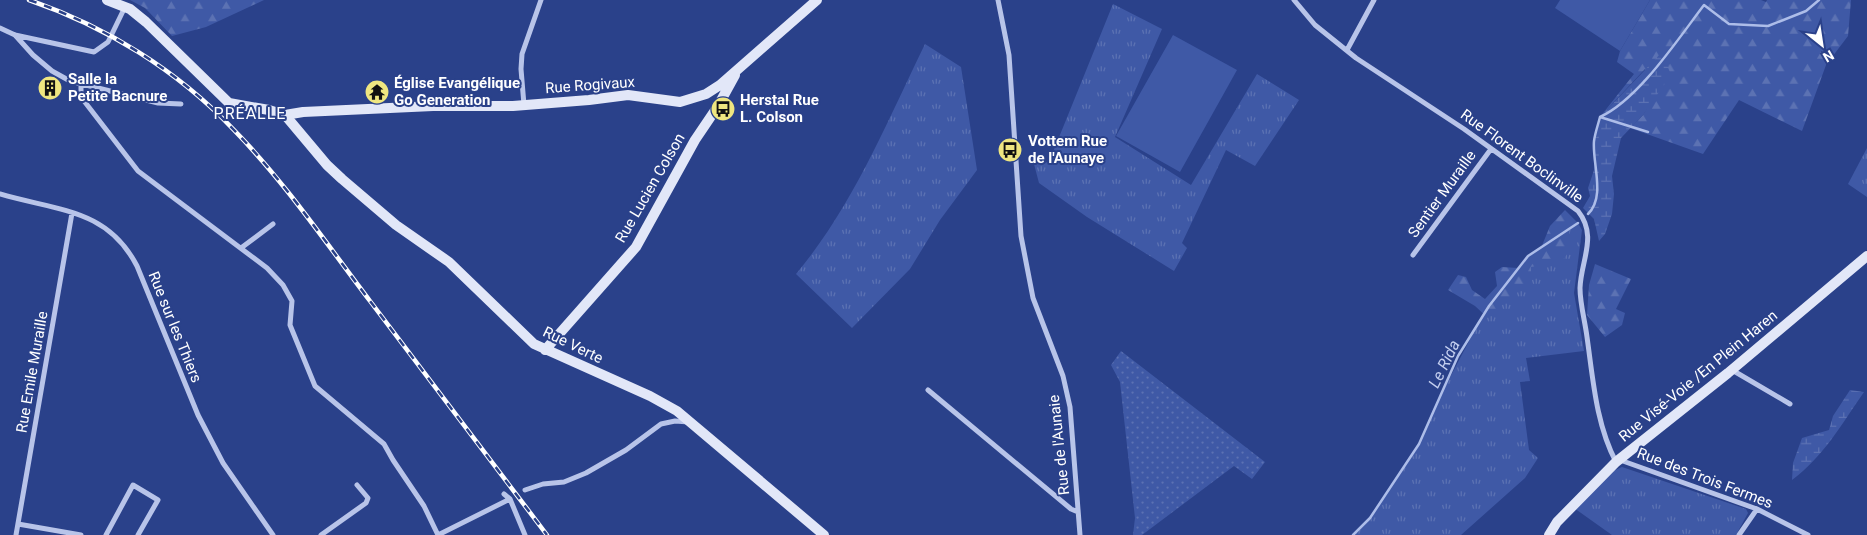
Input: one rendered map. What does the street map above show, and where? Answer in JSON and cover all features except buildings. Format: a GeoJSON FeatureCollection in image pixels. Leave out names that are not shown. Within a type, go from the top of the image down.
{"type":"FeatureCollection","features":[{"type":"Feature","properties":{"kind":"street"},"geometry":{"type":"LineString","coordinates":[[107,0],[125,7],[146,22],[230,103],[285,115]]}},
{"type":"Feature","properties":{"kind":"street"},"geometry":{"type":"LineString","coordinates":[[524,105],[521,69],[522,54],[541,0]]}},
{"type":"Feature","properties":{"kind":"street","name":"Rue Rogivaux"},"geometry":{"type":"LineString","coordinates":[[285,115],[433,106],[524,105],[628,95],[680,102],[710,93],[817,0]]}},
{"type":"Feature","properties":{"kind":"street","name":"Rue de l'Aunaie"},"geometry":{"type":"LineString","coordinates":[[998,0],[1010,55],[1021,236],[1033,298],[1065,384],[1073,442],[1080,535]]}},
{"type":"Feature","properties":{"kind":"street","name":"Rue Florent Boclinville"},"geometry":{"type":"LineString","coordinates":[[1294,0],[1315,25],[1347,50],[1578,211],[1584,219],[1589,238],[1582,273],[1581,296],[1602,426],[1618,461]]}},
{"type":"Feature","properties":{"kind":"street"},"geometry":{"type":"LineString","coordinates":[[1347,50],[1374,0]]}},
{"type":"Feature","properties":{"kind":"street"},"geometry":{"type":"LineString","coordinates":[[0,28],[15,35],[84,52],[98,50],[108,42],[125,7]]}},
{"type":"Feature","properties":{"kind":"street"},"geometry":{"type":"LineString","coordinates":[[15,35],[32,55],[52,71],[70,81],[158,103],[181,104]]}},
{"type":"Feature","properties":{"kind":"street","name":"Rue Lucien Colson"},"geometry":{"type":"LineString","coordinates":[[545,350],[636,247],[695,140],[719,105],[738,69]]}},
{"type":"Feature","properties":{"kind":"street"},"geometry":{"type":"LineString","coordinates":[[81,84],[82,98],[134,167],[196,216],[267,268],[289,294],[292,301],[290,325],[315,386],[384,444],[424,506],[438,535],[510,499]]}},
{"type":"Feature","properties":{"kind":"street"},"geometry":{"type":"LineString","coordinates":[[710,93],[714,95],[719,105]]}},
{"type":"Feature","properties":{"kind":"street"},"geometry":{"type":"LineString","coordinates":[[296,128],[295,117],[298,113]]}},
{"type":"Feature","properties":{"kind":"street","name":"Rue Verte"},"geometry":{"type":"LineString","coordinates":[[285,115],[327,165],[342,179],[396,225],[449,262],[521,332],[545,350],[650,396],[691,422],[824,535]]}},
{"type":"Feature","properties":{"kind":"street","name":"Sentier Muraille"},"geometry":{"type":"LineString","coordinates":[[1413,255],[1481,159],[1491,149]]}},
{"type":"Feature","properties":{"kind":"street","name":"Rue sur les Thiers"},"geometry":{"type":"LineString","coordinates":[[0,194],[72,213],[104,225],[126,246],[137,266],[198,415],[223,463],[273,535]]}},
{"type":"Feature","properties":{"kind":"street","name":"Rue Emile Muraille"},"geometry":{"type":"LineString","coordinates":[[16,535],[72,213]]}},
{"type":"Feature","properties":{"kind":"street"},"geometry":{"type":"LineString","coordinates":[[241,248],[273,224]]}},
{"type":"Feature","properties":{"kind":"street","name":"Rue Visé-Voie /En Plein Haren"},"geometry":{"type":"LineString","coordinates":[[1549,535],[1557,522],[1618,461],[1732,370],[1867,256]]}},
{"type":"Feature","properties":{"kind":"street"},"geometry":{"type":"LineString","coordinates":[[1732,370],[1790,404]]}},
{"type":"Feature","properties":{"kind":"street"},"geometry":{"type":"LineString","coordinates":[[928,390],[1071,509],[1078,512]]}},
{"type":"Feature","properties":{"kind":"street"},"geometry":{"type":"LineString","coordinates":[[525,490],[543,484],[564,482],[586,473],[626,450],[661,424],[675,421],[691,422]]}},
{"type":"Feature","properties":{"kind":"street","name":"Rue des Trois Fermes"},"geometry":{"type":"LineString","coordinates":[[1618,461],[1757,509],[1808,535]]}},
{"type":"Feature","properties":{"kind":"street"},"geometry":{"type":"LineString","coordinates":[[322,535],[366,503],[368,498],[357,484]]}},
{"type":"Feature","properties":{"kind":"street"},"geometry":{"type":"LineString","coordinates":[[106,535],[133,485],[158,500],[138,535]]}},
{"type":"Feature","properties":{"kind":"street"},"geometry":{"type":"LineString","coordinates":[[504,494],[510,499],[525,535]]}},
{"type":"Feature","properties":{"kind":"street"},"geometry":{"type":"LineString","coordinates":[[1739,535],[1757,509]]}},
{"type":"Feature","properties":{"kind":"street"},"geometry":{"type":"LineString","coordinates":[[18,524],[80,535]]}},
{"type":"Feature","properties":{"kind":"green space"},"geometry":{"type":"Polygon","coordinates":[[[130,0],[264,0],[206,27],[172,36],[145,8],[130,0]]]}},
{"type":"Feature","properties":{"kind":"green space"},"geometry":{"type":"Polygon","coordinates":[[[1560,0],[1650,0],[1620,51],[1555,8],[1560,0]]]}},
{"type":"Feature","properties":{"kind":"green space"},"geometry":{"type":"Polygon","coordinates":[[[1650,0],[1761,0],[1766,2],[1767,0],[1851,0],[1848,36],[1826,65],[1802,131],[1739,100],[1703,154],[1630,128],[1643,115],[1653,98],[1645,69],[1600,117],[1634,74],[1617,62],[1620,51],[1650,0]]]}},
{"type":"Feature","properties":{"kind":"green space"},"geometry":{"type":"Polygon","coordinates":[[[1113,4],[1162,29],[1115,137],[1191,185],[1257,74],[1299,100],[1255,166],[1226,150],[1182,243],[1187,248],[1174,271],[1087,217],[1039,183],[1034,164],[1049,162],[1113,4]]]}},
{"type":"Feature","properties":{"kind":"green space"},"geometry":{"type":"Polygon","coordinates":[[[1173,35],[1237,70],[1180,172],[1116,136],[1173,35]]]}},
{"type":"Feature","properties":{"kind":"green space"},"geometry":{"type":"Polygon","coordinates":[[[925,44],[961,67],[977,170],[940,220],[910,269],[852,328],[796,274],[835,221],[852,192],[925,44]]]}},
{"type":"Feature","properties":{"kind":"green space"},"geometry":{"type":"Polygon","coordinates":[[[1662,52],[1671,75],[1643,115],[1621,138],[1612,176],[1614,194],[1612,214],[1605,234],[1599,241],[1594,219],[1583,208],[1590,196],[1588,188],[1594,170],[1594,140],[1600,117],[1662,52]]]}},
{"type":"Feature","properties":{"kind":"green space"},"geometry":{"type":"Polygon","coordinates":[[[1867,148],[1867,197],[1848,184],[1867,148]]]}},
{"type":"Feature","properties":{"kind":"green space"},"geometry":{"type":"Polygon","coordinates":[[[1565,210],[1578,223],[1569,229],[1571,249],[1562,261],[1531,267],[1531,275],[1509,302],[1505,299],[1488,318],[1475,306],[1448,290],[1458,275],[1466,277],[1472,290],[1485,299],[1497,286],[1495,272],[1502,267],[1518,268],[1528,256],[1541,248],[1550,226],[1565,210]]]}},
{"type":"Feature","properties":{"kind":"green space"},"geometry":{"type":"Polygon","coordinates":[[[1578,223],[1582,230],[1574,293],[1584,351],[1526,358],[1530,381],[1520,382],[1529,450],[1538,458],[1525,478],[1461,535],[1353,535],[1370,518],[1419,444],[1433,410],[1489,306],[1528,256],[1578,223]]]}},
{"type":"Feature","properties":{"kind":"green space"},"geometry":{"type":"Polygon","coordinates":[[[1595,264],[1631,279],[1616,309],[1625,313],[1622,325],[1605,337],[1587,315],[1589,285],[1595,264]]]}},
{"type":"Feature","properties":{"kind":"green space"},"geometry":{"type":"Polygon","coordinates":[[[1121,351],[1265,462],[1252,479],[1234,466],[1142,535],[1133,535],[1135,518],[1120,382],[1111,365],[1121,351]]]}},
{"type":"Feature","properties":{"kind":"green space"},"geometry":{"type":"Polygon","coordinates":[[[1850,390],[1864,392],[1840,428],[1814,461],[1792,480],[1793,463],[1802,438],[1829,430],[1833,416],[1850,390]]]}},
{"type":"Feature","properties":{"kind":"green space"},"geometry":{"type":"Polygon","coordinates":[[[1622,467],[1746,509],[1748,513],[1736,535],[1612,535],[1574,508],[1615,470],[1622,467]]]}},
{"type":"Feature","properties":{"kind":"waterway","name":"Le Rida"},"geometry":{"type":"LineString","coordinates":[[1588,214],[1596,199],[1597,179],[1594,141],[1600,117],[1614,109],[1643,83],[1670,51],[1704,5],[1729,24],[1768,26],[1806,11],[1819,0]]}},
{"type":"Feature","properties":{"kind":"waterway"},"geometry":{"type":"LineString","coordinates":[[1600,117],[1648,132]]}},
{"type":"Feature","properties":{"kind":"waterway","name":"Le Rida"},"geometry":{"type":"LineString","coordinates":[[1353,535],[1370,518],[1419,444],[1458,356],[1489,306],[1528,256],[1578,223]]}},
{"type":"Feature","properties":{"kind":"railway"},"geometry":{"type":"LineString","coordinates":[[29,0],[85,23],[138,52],[188,88],[233,129],[270,170],[304,213],[547,535]]}},
{"type":"Feature","properties":{"kind":"place","name":"Salle la Petite Bacnure"},"geometry":{"type":"Point","coordinates":[50,88]}},
{"type":"Feature","properties":{"kind":"place","name":"Église Evangélique Go Generation"},"geometry":{"type":"Point","coordinates":[377,92]}},
{"type":"Feature","properties":{"kind":"place","name":"Herstal Rue L. Colson"},"geometry":{"type":"Point","coordinates":[723,109]}},
{"type":"Feature","properties":{"kind":"place","name":"Vottem Rue de l'Aunaye"},"geometry":{"type":"Point","coordinates":[1010,150]}},
{"type":"Feature","properties":{"kind":"district","name":"PRÉALLE"},"geometry":{"type":"Point","coordinates":[250,113]}}]}
